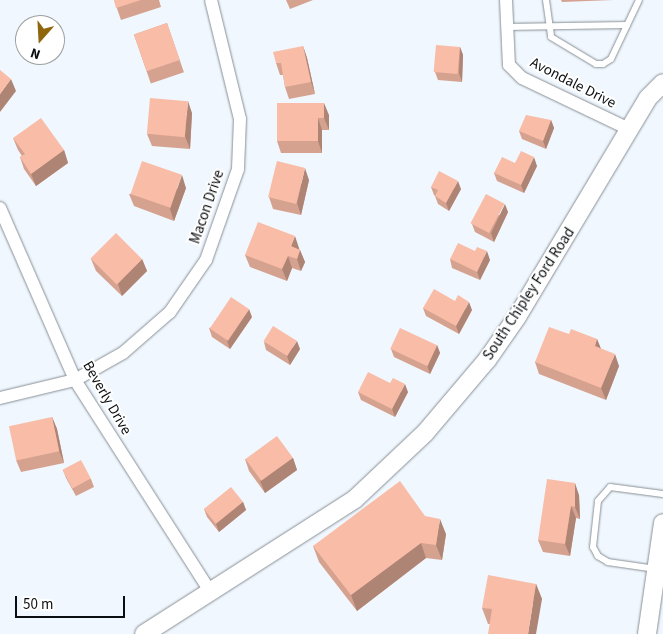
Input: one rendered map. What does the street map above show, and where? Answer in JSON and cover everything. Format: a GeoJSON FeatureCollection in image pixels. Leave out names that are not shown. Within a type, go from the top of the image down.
{"type":"FeatureCollection","features":[{"type":"Feature","properties":{"kind":"street","name":"Macon Drive"},"geometry":{"type":"LineString","coordinates":[[0,398],[75,380],[123,353],[170,312],[206,260],[219,229],[238,170],[240,119],[211,0]]}},
{"type":"Feature","properties":{"kind":"street","name":"Avondale Drive"},"geometry":{"type":"LineString","coordinates":[[506,0],[509,65],[522,78],[629,129]]}},
{"type":"Feature","properties":{"kind":"street","name":"South Chipley Ford Road"},"geometry":{"type":"LineString","coordinates":[[144,634],[355,499],[425,433],[487,360],[517,317],[648,98],[663,83]]}},
{"type":"Feature","properties":{"kind":"street","name":"Beverly Drive"},"geometry":{"type":"LineString","coordinates":[[0,208],[75,380],[210,591]]}},
{"type":"Feature","properties":{"kind":"street"},"geometry":{"type":"LineString","coordinates":[[647,634],[663,523]]}},
{"type":"Feature","properties":{"kind":"lane"},"geometry":{"type":"LineString","coordinates":[[546,0],[548,25],[555,41],[603,64],[610,59],[639,0]]}},
{"type":"Feature","properties":{"kind":"lane"},"geometry":{"type":"LineString","coordinates":[[506,27],[627,24]]}},
{"type":"Feature","properties":{"kind":"lane"},"geometry":{"type":"LineString","coordinates":[[656,569],[608,562],[598,556],[593,547],[598,501],[610,487],[663,494]]}},
{"type":"Feature","properties":{"kind":"building"},"geometry":{"type":"Polygon","coordinates":[[[114,0],[141,0],[116,8],[114,0]]]}},
{"type":"Feature","properties":{"kind":"building"},"geometry":{"type":"Polygon","coordinates":[[[167,23],[180,60],[147,71],[134,34],[167,23]]]}},
{"type":"Feature","properties":{"kind":"building"},"geometry":{"type":"Polygon","coordinates":[[[436,45],[460,47],[458,74],[434,72],[436,45]]]}},
{"type":"Feature","properties":{"kind":"building"},"geometry":{"type":"Polygon","coordinates":[[[303,46],[311,82],[285,87],[281,63],[276,63],[273,52],[303,46]]]}},
{"type":"Feature","properties":{"kind":"building"},"geometry":{"type":"Polygon","coordinates":[[[0,70],[11,79],[0,94],[0,70]]]}},
{"type":"Feature","properties":{"kind":"building"},"geometry":{"type":"Polygon","coordinates":[[[150,98],[188,101],[185,137],[147,134],[150,98]]]}},
{"type":"Feature","properties":{"kind":"building"},"geometry":{"type":"Polygon","coordinates":[[[277,103],[324,103],[324,118],[318,118],[318,141],[277,141],[277,103]]]}},
{"type":"Feature","properties":{"kind":"building"},"geometry":{"type":"Polygon","coordinates":[[[526,115],[551,120],[543,141],[519,131],[526,115]]]}},
{"type":"Feature","properties":{"kind":"building"},"geometry":{"type":"Polygon","coordinates":[[[41,118],[64,150],[31,174],[20,157],[25,154],[13,138],[41,118]]]}},
{"type":"Feature","properties":{"kind":"building"},"geometry":{"type":"Polygon","coordinates":[[[521,151],[534,157],[521,185],[494,173],[502,157],[515,163],[521,151]]]}},
{"type":"Feature","properties":{"kind":"building"},"geometry":{"type":"Polygon","coordinates":[[[142,161],[182,175],[170,208],[131,194],[142,161]]]}},
{"type":"Feature","properties":{"kind":"building"},"geometry":{"type":"Polygon","coordinates":[[[277,161],[305,168],[296,204],[268,197],[277,161]]]}},
{"type":"Feature","properties":{"kind":"building"},"geometry":{"type":"Polygon","coordinates":[[[439,171],[458,181],[446,203],[435,196],[438,190],[431,187],[439,171]]]}},
{"type":"Feature","properties":{"kind":"building"},"geometry":{"type":"Polygon","coordinates":[[[486,194],[505,204],[489,233],[471,223],[486,194]]]}},
{"type":"Feature","properties":{"kind":"building"},"geometry":{"type":"Polygon","coordinates":[[[258,222],[295,236],[291,246],[300,250],[297,259],[288,256],[282,269],[245,255],[258,222]]]}},
{"type":"Feature","properties":{"kind":"building"},"geometry":{"type":"Polygon","coordinates":[[[116,233],[142,259],[117,285],[91,258],[116,233]]]}},
{"type":"Feature","properties":{"kind":"building"},"geometry":{"type":"Polygon","coordinates":[[[458,243],[475,251],[477,247],[487,251],[477,272],[450,259],[458,243]]]}},
{"type":"Feature","properties":{"kind":"building"},"geometry":{"type":"Polygon","coordinates":[[[434,289],[455,301],[458,295],[469,302],[456,326],[423,308],[434,289]]]}},
{"type":"Feature","properties":{"kind":"building"},"geometry":{"type":"Polygon","coordinates":[[[231,297],[249,309],[228,341],[210,329],[231,297]]]}},
{"type":"Feature","properties":{"kind":"building"},"geometry":{"type":"Polygon","coordinates":[[[273,326],[297,341],[287,356],[263,341],[273,326]]]}},
{"type":"Feature","properties":{"kind":"building"},"geometry":{"type":"Polygon","coordinates":[[[549,327],[569,334],[571,329],[597,339],[595,346],[615,354],[601,388],[535,362],[549,327]]]}},
{"type":"Feature","properties":{"kind":"building"},"geometry":{"type":"Polygon","coordinates":[[[400,328],[437,345],[427,366],[390,349],[400,328]]]}},
{"type":"Feature","properties":{"kind":"building"},"geometry":{"type":"Polygon","coordinates":[[[368,372],[390,383],[393,378],[405,384],[392,409],[358,392],[368,372]]]}},
{"type":"Feature","properties":{"kind":"building"},"geometry":{"type":"Polygon","coordinates":[[[52,417],[59,451],[16,460],[9,426],[52,417]]]}},
{"type":"Feature","properties":{"kind":"building"},"geometry":{"type":"Polygon","coordinates":[[[277,436],[293,458],[261,481],[245,459],[277,436]]]}},
{"type":"Feature","properties":{"kind":"building"},"geometry":{"type":"Polygon","coordinates":[[[81,460],[91,479],[72,488],[62,470],[81,460]]]}},
{"type":"Feature","properties":{"kind":"building"},"geometry":{"type":"Polygon","coordinates":[[[547,479],[575,483],[575,507],[571,506],[565,544],[538,540],[547,479]]]}},
{"type":"Feature","properties":{"kind":"building"},"geometry":{"type":"Polygon","coordinates":[[[400,481],[425,516],[440,519],[436,545],[421,543],[351,595],[313,546],[400,481]]]}},
{"type":"Feature","properties":{"kind":"building"},"geometry":{"type":"Polygon","coordinates":[[[231,487],[243,502],[216,524],[204,509],[231,487]]]}},
{"type":"Feature","properties":{"kind":"building"},"geometry":{"type":"Polygon","coordinates":[[[488,575],[536,584],[528,634],[488,634],[492,609],[482,608],[488,575]]]}}]}
